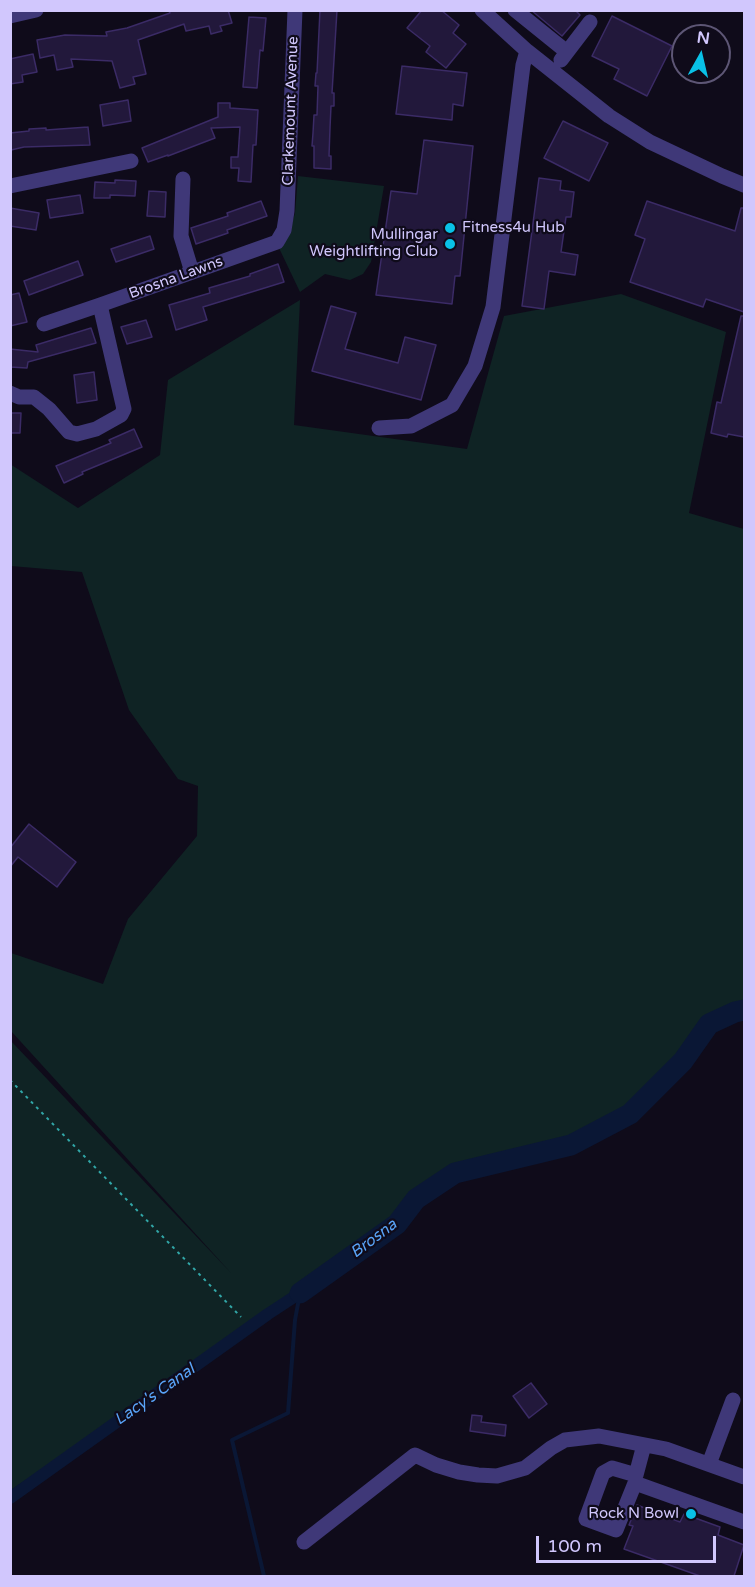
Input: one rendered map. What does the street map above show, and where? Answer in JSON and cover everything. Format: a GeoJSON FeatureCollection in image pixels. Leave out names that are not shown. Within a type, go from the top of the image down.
{"type":"FeatureCollection","features":[{"type":"Feature","properties":{"kind":"street"},"geometry":{"type":"LineString","coordinates":[[10,16],[36,10]]}},
{"type":"Feature","properties":{"kind":"street","name":"Clarkemount Avenue"},"geometry":{"type":"LineString","coordinates":[[287,211],[295,10]]}},
{"type":"Feature","properties":{"kind":"street"},"geometry":{"type":"LineString","coordinates":[[482,10],[527,51],[609,116],[650,142],[744,185]]}},
{"type":"Feature","properties":{"kind":"street"},"geometry":{"type":"LineString","coordinates":[[514,10],[567,52]]}},
{"type":"Feature","properties":{"kind":"street"},"geometry":{"type":"LineString","coordinates":[[553,71],[590,22]]}},
{"type":"Feature","properties":{"kind":"street"},"geometry":{"type":"LineString","coordinates":[[379,428],[411,426],[452,405],[475,366],[493,308],[523,65],[527,51]]}},
{"type":"Feature","properties":{"kind":"street"},"geometry":{"type":"LineString","coordinates":[[10,186],[130,161]]}},
{"type":"Feature","properties":{"kind":"street"},"geometry":{"type":"LineString","coordinates":[[183,178],[181,236],[192,272]]}},
{"type":"Feature","properties":{"kind":"street","name":"Brosna Lawns"},"geometry":{"type":"LineString","coordinates":[[44,324],[277,242],[284,230],[287,211]]}},
{"type":"Feature","properties":{"kind":"street"},"geometry":{"type":"LineString","coordinates":[[10,393],[19,397],[34,397],[49,409],[69,432],[77,434],[96,429],[121,415],[124,409],[100,305]]}},
{"type":"Feature","properties":{"kind":"street"},"geometry":{"type":"LineString","coordinates":[[709,1464],[733,1400]]}},
{"type":"Feature","properties":{"kind":"street"},"geometry":{"type":"LineString","coordinates":[[304,1542],[415,1455],[459,1472],[497,1476],[525,1468],[551,1448],[566,1440],[598,1436],[666,1449],[744,1477]]}},
{"type":"Feature","properties":{"kind":"street"},"geometry":{"type":"LineString","coordinates":[[644,1445],[636,1475],[612,1468],[603,1473],[586,1519],[616,1530],[635,1483],[744,1522]]}},
{"type":"Feature","properties":{"kind":"path"},"geometry":{"type":"LineString","coordinates":[[10,1080],[241,1317]]}},
{"type":"Feature","properties":{"kind":"green space"},"geometry":{"type":"Polygon","coordinates":[[[298,176],[384,186],[371,262],[363,274],[350,280],[325,274],[300,292],[279,248],[290,230],[295,213],[298,176]]]}},
{"type":"Feature","properties":{"kind":"green space"},"geometry":{"type":"Polygon","coordinates":[[[621,294],[726,332],[689,513],[744,529],[744,1010],[709,1024],[683,1061],[630,1114],[571,1145],[455,1173],[416,1199],[397,1224],[11,1490],[11,1041],[232,1274],[11,1031],[11,953],[103,984],[128,919],[197,836],[198,786],[178,779],[129,710],[82,572],[11,566],[10,464],[78,508],[160,455],[168,380],[300,300],[294,425],[467,449],[504,316],[621,294]]]}},
{"type":"Feature","properties":{"kind":"building"},"geometry":{"type":"Polygon","coordinates":[[[169,10],[228,10],[232,23],[220,26],[222,31],[211,34],[209,26],[186,31],[184,24],[138,40],[146,74],[133,77],[135,84],[120,88],[112,61],[71,59],[73,67],[57,70],[54,55],[40,58],[37,40],[65,35],[107,36],[106,32],[127,28],[170,13],[169,10]]]}},
{"type":"Feature","properties":{"kind":"building"},"geometry":{"type":"Polygon","coordinates":[[[320,10],[337,10],[332,93],[334,93],[334,106],[331,106],[330,128],[331,169],[314,168],[314,146],[312,146],[314,115],[317,115],[318,86],[315,86],[320,10]]]}},
{"type":"Feature","properties":{"kind":"building"},"geometry":{"type":"Polygon","coordinates":[[[422,10],[441,10],[459,25],[453,33],[466,44],[446,68],[426,52],[430,46],[407,28],[422,10]]]}},
{"type":"Feature","properties":{"kind":"building"},"geometry":{"type":"Polygon","coordinates":[[[531,10],[575,10],[580,15],[562,36],[531,10]]]}},
{"type":"Feature","properties":{"kind":"building"},"geometry":{"type":"Polygon","coordinates":[[[612,16],[671,46],[647,96],[614,79],[619,69],[592,56],[612,16]]]}},
{"type":"Feature","properties":{"kind":"building"},"geometry":{"type":"Polygon","coordinates":[[[249,17],[266,18],[263,51],[260,50],[257,88],[243,87],[249,17]]]}},
{"type":"Feature","properties":{"kind":"building"},"geometry":{"type":"Polygon","coordinates":[[[33,54],[37,72],[22,75],[23,82],[10,84],[10,59],[33,54]]]}},
{"type":"Feature","properties":{"kind":"building"},"geometry":{"type":"Polygon","coordinates":[[[402,66],[467,73],[463,106],[453,104],[452,120],[396,114],[402,66]]]}},
{"type":"Feature","properties":{"kind":"building"},"geometry":{"type":"Polygon","coordinates":[[[128,100],[131,121],[103,126],[100,105],[128,100]]]}},
{"type":"Feature","properties":{"kind":"building"},"geometry":{"type":"Polygon","coordinates":[[[218,103],[230,103],[230,108],[258,110],[251,182],[238,181],[239,168],[231,168],[231,157],[238,157],[240,127],[211,128],[215,138],[148,162],[142,148],[218,117],[218,103]]]}},
{"type":"Feature","properties":{"kind":"building"},"geometry":{"type":"Polygon","coordinates":[[[563,121],[608,143],[589,181],[544,158],[563,121]]]}},
{"type":"Feature","properties":{"kind":"building"},"geometry":{"type":"Polygon","coordinates":[[[88,127],[90,145],[24,147],[11,150],[10,133],[29,131],[29,129],[88,127]]]}},
{"type":"Feature","properties":{"kind":"building"},"geometry":{"type":"Polygon","coordinates":[[[424,140],[473,146],[460,276],[455,276],[452,304],[376,295],[391,191],[417,194],[424,140]]]}},
{"type":"Feature","properties":{"kind":"building"},"geometry":{"type":"Polygon","coordinates":[[[539,178],[561,181],[560,190],[574,192],[571,217],[566,217],[561,252],[578,255],[575,275],[549,271],[544,309],[522,306],[539,178]]]}},
{"type":"Feature","properties":{"kind":"building"},"geometry":{"type":"Polygon","coordinates":[[[115,180],[136,181],[135,196],[110,195],[110,198],[94,198],[95,182],[115,183],[115,180]]]}},
{"type":"Feature","properties":{"kind":"building"},"geometry":{"type":"Polygon","coordinates":[[[149,191],[166,192],[165,217],[147,216],[149,191]]]}},
{"type":"Feature","properties":{"kind":"building"},"geometry":{"type":"Polygon","coordinates":[[[80,195],[83,213],[50,218],[47,200],[80,195]]]}},
{"type":"Feature","properties":{"kind":"building"},"geometry":{"type":"Polygon","coordinates":[[[261,201],[267,216],[196,244],[191,228],[228,216],[227,213],[261,201]]]}},
{"type":"Feature","properties":{"kind":"building"},"geometry":{"type":"Polygon","coordinates":[[[647,201],[735,231],[741,208],[744,208],[744,312],[706,299],[703,307],[630,282],[645,239],[635,235],[647,201]]]}},
{"type":"Feature","properties":{"kind":"building"},"geometry":{"type":"Polygon","coordinates":[[[10,208],[39,213],[36,230],[10,226],[10,208]]]}},
{"type":"Feature","properties":{"kind":"building"},"geometry":{"type":"Polygon","coordinates":[[[150,236],[154,249],[116,262],[111,249],[150,236]]]}},
{"type":"Feature","properties":{"kind":"building"},"geometry":{"type":"Polygon","coordinates":[[[78,261],[83,275],[29,295],[24,281],[78,261]]]}},
{"type":"Feature","properties":{"kind":"building"},"geometry":{"type":"Polygon","coordinates":[[[278,264],[284,282],[203,307],[207,320],[176,330],[169,305],[210,293],[209,288],[250,276],[250,274],[278,264]]]}},
{"type":"Feature","properties":{"kind":"building"},"geometry":{"type":"Polygon","coordinates":[[[19,293],[27,322],[10,326],[10,295],[19,293]]]}},
{"type":"Feature","properties":{"kind":"building"},"geometry":{"type":"Polygon","coordinates":[[[331,306],[356,313],[345,349],[398,363],[405,337],[436,345],[421,400],[312,371],[331,306]]]}},
{"type":"Feature","properties":{"kind":"building"},"geometry":{"type":"Polygon","coordinates":[[[741,316],[744,316],[744,437],[728,434],[727,437],[711,433],[717,402],[721,403],[741,316]]]}},
{"type":"Feature","properties":{"kind":"building"},"geometry":{"type":"Polygon","coordinates":[[[146,320],[152,337],[127,344],[121,327],[146,320]]]}},
{"type":"Feature","properties":{"kind":"building"},"geometry":{"type":"Polygon","coordinates":[[[91,328],[96,343],[28,362],[27,368],[10,367],[10,349],[38,352],[36,345],[91,328]]]}},
{"type":"Feature","properties":{"kind":"building"},"geometry":{"type":"Polygon","coordinates":[[[94,372],[97,400],[77,403],[74,375],[94,372]]]}},
{"type":"Feature","properties":{"kind":"building"},"geometry":{"type":"Polygon","coordinates":[[[10,413],[21,413],[20,433],[10,433],[10,413]]]}},
{"type":"Feature","properties":{"kind":"building"},"geometry":{"type":"Polygon","coordinates":[[[134,429],[142,447],[82,472],[83,474],[64,483],[56,466],[111,443],[109,440],[134,429]]]}},
{"type":"Feature","properties":{"kind":"building"},"geometry":{"type":"Polygon","coordinates":[[[29,824],[76,862],[57,887],[18,857],[10,867],[10,848],[29,824]]]}},
{"type":"Feature","properties":{"kind":"building"},"geometry":{"type":"Polygon","coordinates":[[[531,1383],[547,1404],[529,1418],[513,1396],[531,1383]]]}},
{"type":"Feature","properties":{"kind":"building"},"geometry":{"type":"Polygon","coordinates":[[[472,1415],[482,1416],[481,1422],[506,1425],[505,1436],[470,1431],[472,1415]]]}},
{"type":"Feature","properties":{"kind":"building"},"geometry":{"type":"Polygon","coordinates":[[[637,1505],[680,1522],[684,1514],[720,1527],[718,1535],[744,1545],[734,1576],[700,1576],[624,1549],[633,1526],[629,1525],[637,1505]]]}},
{"type":"Feature","properties":{"kind":"waterway","name":"Brosna"},"geometry":{"type":"LineString","coordinates":[[300,1293],[397,1224],[416,1199],[455,1173],[571,1145],[630,1114],[683,1061],[709,1024],[744,1010]]}},
{"type":"Feature","properties":{"kind":"waterway","name":"Brosna"},"geometry":{"type":"LineString","coordinates":[[264,1576],[232,1440],[288,1413],[295,1320],[300,1293]]}},
{"type":"Feature","properties":{"kind":"waterway","name":"Lacy's Canal"},"geometry":{"type":"LineString","coordinates":[[10,1498],[300,1293]]}},
{"type":"Feature","properties":{"kind":"place","name":"Fitness4u Hub"},"geometry":{"type":"Point","coordinates":[450,228]}},
{"type":"Feature","properties":{"kind":"place","name":"Mullingar Weightlifting Club"},"geometry":{"type":"Point","coordinates":[450,244]}},
{"type":"Feature","properties":{"kind":"place","name":"Rock N Bowl"},"geometry":{"type":"Point","coordinates":[691,1514]}}]}
